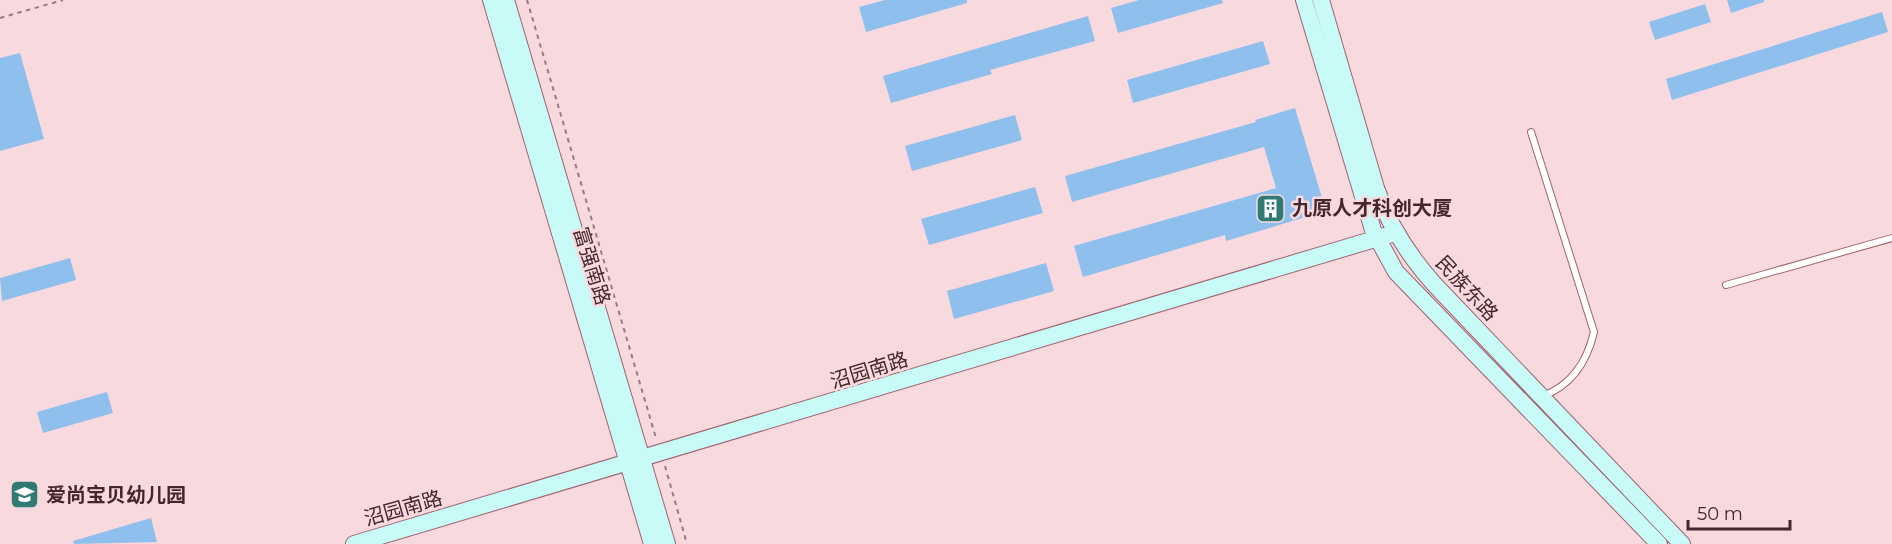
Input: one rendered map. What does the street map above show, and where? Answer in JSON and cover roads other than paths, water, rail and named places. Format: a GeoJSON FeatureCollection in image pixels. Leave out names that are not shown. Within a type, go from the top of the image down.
{"type":"FeatureCollection","features":[{"type":"Feature","properties":{"kind":"main road","name":"富强南路"},"geometry":{"type":"LineString","coordinates":[[491,0],[635,462],[667,544]]}},
{"type":"Feature","properties":{"kind":"main road","name":"富强南路"},"geometry":{"type":"LineString","coordinates":[[506,0],[635,462],[652,544]]}},
{"type":"Feature","properties":{"kind":"main road","name":"民族东路"},"geometry":{"type":"LineString","coordinates":[[1304,0],[1370,222],[1396,272],[1659,544]]}},
{"type":"Feature","properties":{"kind":"main road","name":"民族东路"},"geometry":{"type":"LineString","coordinates":[[1321,0],[1376,188],[1395,233],[1407,253],[1682,544]]}},
{"type":"Feature","properties":{"kind":"main road","name":"沼园南路"},"geometry":{"type":"LineString","coordinates":[[354,544],[635,462],[1395,233]]}},
{"type":"Feature","properties":{"kind":"lane"},"geometry":{"type":"LineString","coordinates":[[1531,132],[1594,332],[1590,349],[1578,372],[1558,390],[1541,397]]}},
{"type":"Feature","properties":{"kind":"lane"},"geometry":{"type":"LineString","coordinates":[[1726,285],[1892,238]]}},
{"type":"Feature","properties":{"kind":"place","name":"九原人才科创大厦"},"geometry":{"type":"Point","coordinates":[1271,208]}},
{"type":"Feature","properties":{"kind":"place","name":"爱尚宝贝幼儿园"},"geometry":{"type":"Point","coordinates":[25,495]}}]}
